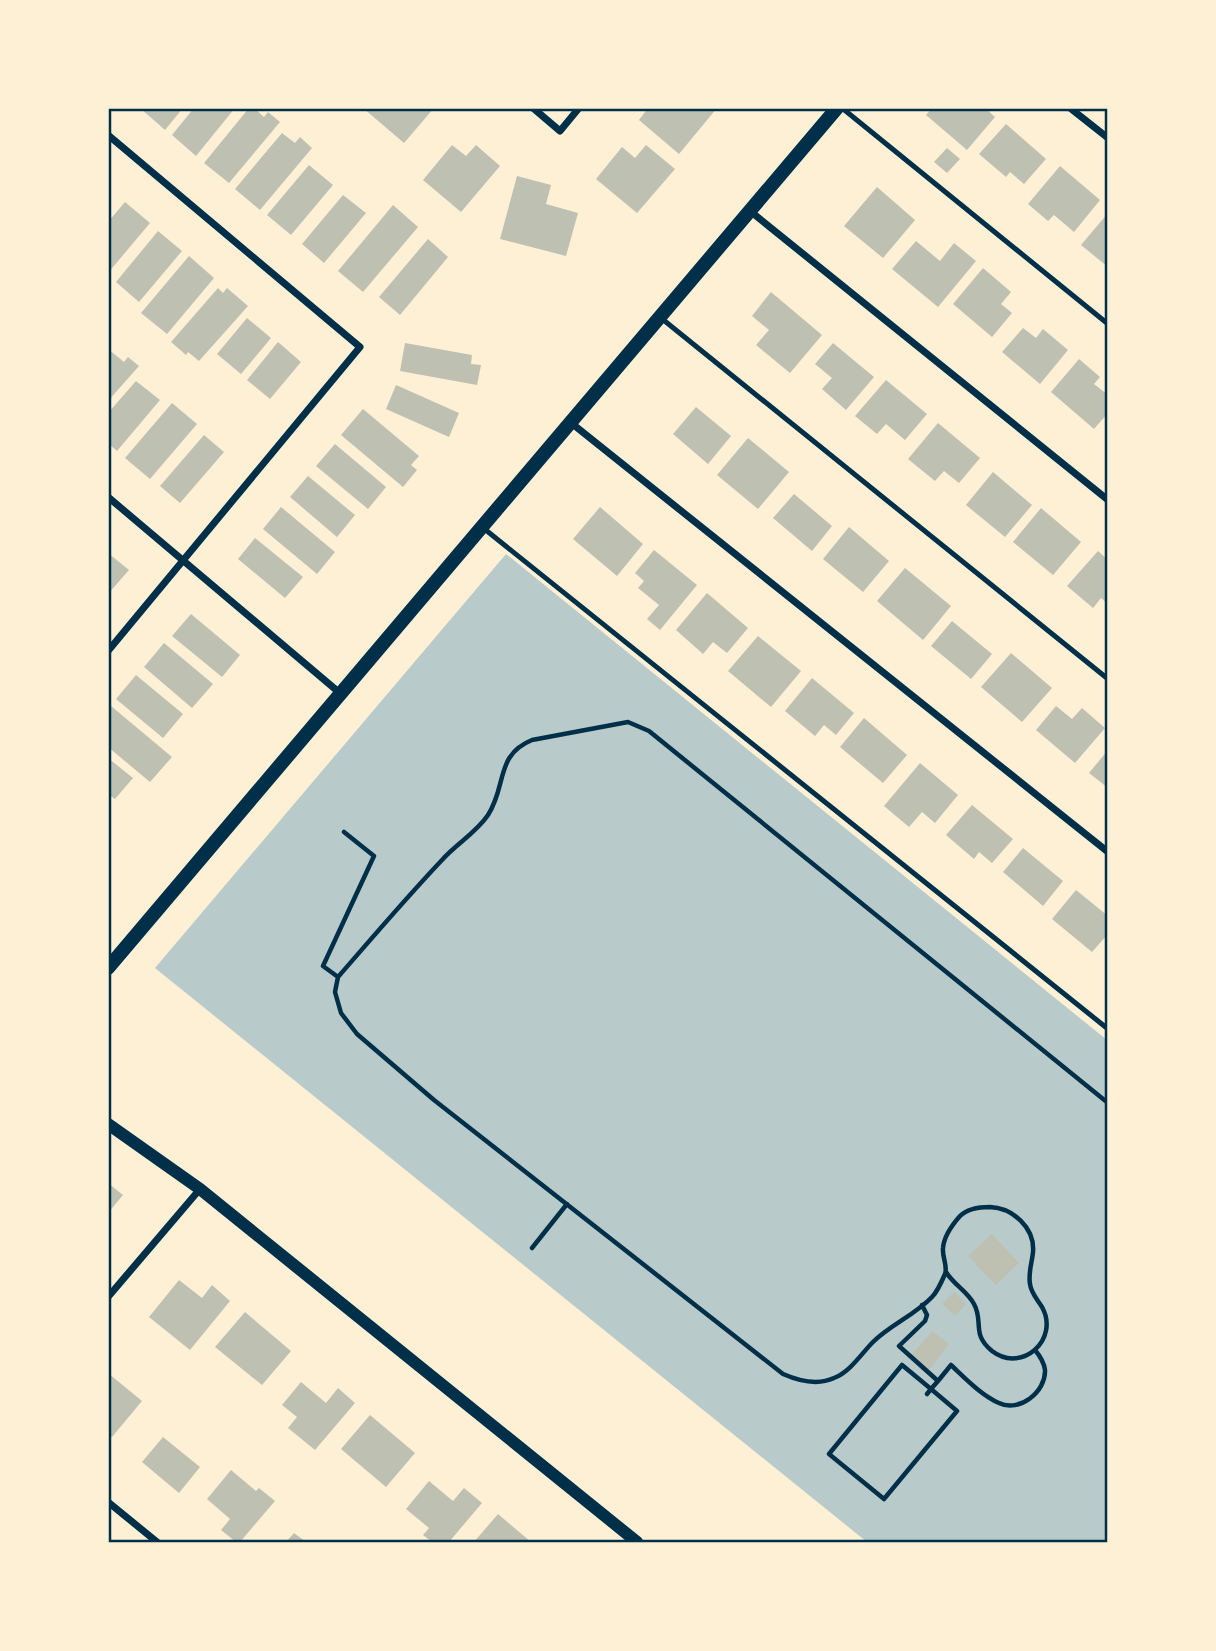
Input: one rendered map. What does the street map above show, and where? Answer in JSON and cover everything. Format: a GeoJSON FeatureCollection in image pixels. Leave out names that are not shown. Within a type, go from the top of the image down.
{"type":"FeatureCollection","features":[{"type":"Feature","properties":{"kind":"main road"},"geometry":{"type":"LineString","coordinates":[[108,968],[660,316],[840,108]]}},
{"type":"Feature","properties":{"kind":"street"},"geometry":{"type":"LineString","coordinates":[[533,108],[560,131],[579,108]]}},
{"type":"Feature","properties":{"kind":"street"},"geometry":{"type":"LineString","coordinates":[[1070,108],[1108,138]]}},
{"type":"Feature","properties":{"kind":"street"},"geometry":{"type":"LineString","coordinates":[[108,135],[360,347],[108,651]]}},
{"type":"Feature","properties":{"kind":"street"},"geometry":{"type":"LineString","coordinates":[[750,211],[1108,500]]}},
{"type":"Feature","properties":{"kind":"street"},"geometry":{"type":"LineString","coordinates":[[570,422],[1108,852]]}},
{"type":"Feature","properties":{"kind":"street"},"geometry":{"type":"LineString","coordinates":[[108,497],[341,695]]}},
{"type":"Feature","properties":{"kind":"street"},"geometry":{"type":"LineString","coordinates":[[108,1124],[200,1189],[637,1542]]}},
{"type":"Feature","properties":{"kind":"street"},"geometry":{"type":"LineString","coordinates":[[108,1297],[200,1189]]}},
{"type":"Feature","properties":{"kind":"street"},"geometry":{"type":"LineString","coordinates":[[108,1502],[157,1542]]}},
{"type":"Feature","properties":{"kind":"lane"},"geometry":{"type":"LineString","coordinates":[[840,108],[1108,324]]}},
{"type":"Feature","properties":{"kind":"lane"},"geometry":{"type":"LineString","coordinates":[[660,316],[1108,679]]}},
{"type":"Feature","properties":{"kind":"lane"},"geometry":{"type":"LineString","coordinates":[[481,527],[1108,1028]]}},
{"type":"Feature","properties":{"kind":"path"},"geometry":{"type":"LineString","coordinates":[[946,1272],[933,1296],[874,1341],[854,1363],[835,1378],[800,1382],[783,1374],[435,1100],[357,1034],[341,1013],[335,992],[338,976],[442,860],[478,828],[489,814],[510,755],[519,745],[532,740],[628,722],[649,731],[1108,1103]]}},
{"type":"Feature","properties":{"kind":"path"},"geometry":{"type":"LineString","coordinates":[[338,976],[323,966],[374,856],[344,832]]}},
{"type":"Feature","properties":{"kind":"path"},"geometry":{"type":"LineString","coordinates":[[531,1248],[567,1204]]}},
{"type":"Feature","properties":{"kind":"path"},"geometry":{"type":"LineString","coordinates":[[989,1207],[1015,1216],[1030,1233],[1033,1251],[1030,1286],[1046,1314],[1046,1334],[1035,1350],[1024,1358],[1013,1360],[993,1352],[978,1334],[977,1310],[973,1301],[955,1285],[946,1272],[942,1251],[944,1240],[964,1212],[989,1207]]}},
{"type":"Feature","properties":{"kind":"path"},"geometry":{"type":"LineString","coordinates":[[922,1305],[928,1315],[925,1321],[899,1346],[938,1381]]}},
{"type":"Feature","properties":{"kind":"path"},"geometry":{"type":"LineString","coordinates":[[927,1394],[951,1365],[998,1403],[1018,1405],[1038,1391],[1043,1381],[1045,1371],[1042,1359],[1035,1350]]}},
{"type":"Feature","properties":{"kind":"path"},"geometry":{"type":"LineString","coordinates":[[902,1365],[931,1389],[957,1411],[884,1499],[829,1454],[902,1365]]}},
{"type":"Feature","properties":{"kind":"shaded area"},"geometry":{"type":"Polygon","coordinates":[[[506,554],[1107,1040],[1107,1542],[867,1542],[155,968],[506,554]]]}},
{"type":"Feature","properties":{"kind":"building"},"geometry":{"type":"Polygon","coordinates":[[[140,108],[183,108],[165,130],[140,108]]]}},
{"type":"Feature","properties":{"kind":"building"},"geometry":{"type":"Polygon","coordinates":[[[194,108],[235,108],[196,156],[172,135],[194,108]]]}},
{"type":"Feature","properties":{"kind":"building"},"geometry":{"type":"Polygon","coordinates":[[[249,108],[254,108],[264,117],[268,112],[280,122],[229,183],[204,163],[249,108]]]}},
{"type":"Feature","properties":{"kind":"building"},"geometry":{"type":"Polygon","coordinates":[[[363,108],[434,108],[404,143],[363,108]]]}},
{"type":"Feature","properties":{"kind":"building"},"geometry":{"type":"Polygon","coordinates":[[[648,108],[717,108],[679,154],[639,120],[648,108]]]}},
{"type":"Feature","properties":{"kind":"building"},"geometry":{"type":"Polygon","coordinates":[[[932,108],[985,108],[995,117],[967,150],[926,115],[932,108]]]}},
{"type":"Feature","properties":{"kind":"building"},"geometry":{"type":"Polygon","coordinates":[[[1006,124],[1046,159],[1024,184],[1010,172],[1006,177],[979,154],[1006,124]]]}},
{"type":"Feature","properties":{"kind":"building"},"geometry":{"type":"Polygon","coordinates":[[[282,133],[295,143],[300,137],[312,148],[260,210],[235,189],[282,133]]]}},
{"type":"Feature","properties":{"kind":"building"},"geometry":{"type":"Polygon","coordinates":[[[452,145],[466,156],[476,145],[500,166],[461,212],[423,180],[452,145]]]}},
{"type":"Feature","properties":{"kind":"building"},"geometry":{"type":"Polygon","coordinates":[[[646,145],[675,169],[637,213],[596,179],[622,147],[635,158],[646,145]]]}},
{"type":"Feature","properties":{"kind":"building"},"geometry":{"type":"Polygon","coordinates":[[[947,148],[960,159],[947,173],[934,162],[947,148]]]}},
{"type":"Feature","properties":{"kind":"building"},"geometry":{"type":"Polygon","coordinates":[[[309,165],[333,185],[291,235],[267,215],[309,165]]]}},
{"type":"Feature","properties":{"kind":"building"},"geometry":{"type":"Polygon","coordinates":[[[1060,166],[1100,200],[1074,232],[1054,215],[1048,221],[1028,204],[1060,166]]]}},
{"type":"Feature","properties":{"kind":"building"},"geometry":{"type":"Polygon","coordinates":[[[517,176],[551,185],[546,204],[578,213],[566,256],[500,239],[517,176]]]}},
{"type":"Feature","properties":{"kind":"building"},"geometry":{"type":"Polygon","coordinates":[[[877,187],[915,220],[883,258],[844,226],[877,187]]]}},
{"type":"Feature","properties":{"kind":"building"},"geometry":{"type":"Polygon","coordinates":[[[343,195],[366,213],[324,263],[302,244],[343,195]]]}},
{"type":"Feature","properties":{"kind":"building"},"geometry":{"type":"Polygon","coordinates":[[[125,202],[150,223],[108,273],[108,222],[125,202]]]}},
{"type":"Feature","properties":{"kind":"building"},"geometry":{"type":"Polygon","coordinates":[[[393,205],[418,227],[363,292],[338,271],[393,205]]]}},
{"type":"Feature","properties":{"kind":"building"},"geometry":{"type":"Polygon","coordinates":[[[1108,213],[1108,267],[1081,245],[1108,213]]]}},
{"type":"Feature","properties":{"kind":"building"},"geometry":{"type":"Polygon","coordinates":[[[158,231],[182,251],[139,302],[116,282],[158,231]]]}},
{"type":"Feature","properties":{"kind":"building"},"geometry":{"type":"Polygon","coordinates":[[[428,239],[448,257],[400,315],[379,297],[428,239]]]}},
{"type":"Feature","properties":{"kind":"building"},"geometry":{"type":"Polygon","coordinates":[[[916,241],[940,261],[954,243],[976,261],[938,307],[892,269],[916,241]]]}},
{"type":"Feature","properties":{"kind":"building"},"geometry":{"type":"Polygon","coordinates":[[[189,256],[214,278],[167,334],[141,313],[189,256]]]}},
{"type":"Feature","properties":{"kind":"building"},"geometry":{"type":"Polygon","coordinates":[[[983,268],[1011,292],[1001,304],[1012,313],[992,337],[953,304],[983,268]]]}},
{"type":"Feature","properties":{"kind":"building"},"geometry":{"type":"Polygon","coordinates":[[[218,288],[223,293],[227,288],[248,306],[199,361],[188,352],[186,355],[171,342],[218,288]]]}},
{"type":"Feature","properties":{"kind":"building"},"geometry":{"type":"Polygon","coordinates":[[[771,292],[822,335],[790,373],[756,345],[769,330],[752,316],[771,292]]]}},
{"type":"Feature","properties":{"kind":"building"},"geometry":{"type":"Polygon","coordinates":[[[247,318],[271,338],[241,374],[217,354],[247,318]]]}},
{"type":"Feature","properties":{"kind":"building"},"geometry":{"type":"Polygon","coordinates":[[[1023,328],[1036,338],[1043,329],[1068,350],[1040,384],[1002,352],[1023,328]]]}},
{"type":"Feature","properties":{"kind":"building"},"geometry":{"type":"Polygon","coordinates":[[[278,342],[301,362],[270,399],[247,380],[278,342]]]}},
{"type":"Feature","properties":{"kind":"building"},"geometry":{"type":"Polygon","coordinates":[[[405,343],[472,355],[471,364],[481,365],[477,385],[400,371],[405,343]]]}},
{"type":"Feature","properties":{"kind":"building"},"geometry":{"type":"Polygon","coordinates":[[[833,343],[874,377],[846,410],[822,389],[832,378],[815,364],[833,343]]]}},
{"type":"Feature","properties":{"kind":"building"},"geometry":{"type":"Polygon","coordinates":[[[108,349],[124,362],[128,357],[139,366],[108,401],[108,349]]]}},
{"type":"Feature","properties":{"kind":"building"},"geometry":{"type":"Polygon","coordinates":[[[1079,359],[1100,377],[1094,384],[1108,395],[1108,413],[1094,429],[1051,392],[1079,359]]]}},
{"type":"Feature","properties":{"kind":"building"},"geometry":{"type":"Polygon","coordinates":[[[886,380],[927,414],[905,440],[886,424],[877,434],[855,416],[886,380]]]}},
{"type":"Feature","properties":{"kind":"building"},"geometry":{"type":"Polygon","coordinates":[[[136,381],[160,400],[117,451],[108,443],[108,413],[136,381]]]}},
{"type":"Feature","properties":{"kind":"building"},"geometry":{"type":"Polygon","coordinates":[[[396,385],[459,413],[449,437],[386,409],[396,385]]]}},
{"type":"Feature","properties":{"kind":"building"},"geometry":{"type":"Polygon","coordinates":[[[172,403],[197,424],[150,479],[125,458],[172,403]]]}},
{"type":"Feature","properties":{"kind":"building"},"geometry":{"type":"Polygon","coordinates":[[[696,407],[731,436],[708,464],[673,434],[696,407]]]}},
{"type":"Feature","properties":{"kind":"building"},"geometry":{"type":"Polygon","coordinates":[[[363,409],[419,456],[411,465],[417,470],[403,487],[341,435],[363,409]]]}},
{"type":"Feature","properties":{"kind":"building"},"geometry":{"type":"Polygon","coordinates":[[[938,423],[980,458],[959,483],[944,471],[935,481],[908,459],[938,423]]]}},
{"type":"Feature","properties":{"kind":"building"},"geometry":{"type":"Polygon","coordinates":[[[204,435],[224,452],[180,503],[160,486],[204,435]]]}},
{"type":"Feature","properties":{"kind":"building"},"geometry":{"type":"Polygon","coordinates":[[[748,438],[789,472],[758,509],[717,475],[748,438]]]}},
{"type":"Feature","properties":{"kind":"building"},"geometry":{"type":"Polygon","coordinates":[[[335,444],[386,487],[368,509],[316,466],[335,444]]]}},
{"type":"Feature","properties":{"kind":"building"},"geometry":{"type":"Polygon","coordinates":[[[993,472],[1032,505],[1005,537],[966,505],[993,472]]]}},
{"type":"Feature","properties":{"kind":"building"},"geometry":{"type":"Polygon","coordinates":[[[308,476],[355,515],[337,537],[290,497],[308,476]]]}},
{"type":"Feature","properties":{"kind":"building"},"geometry":{"type":"Polygon","coordinates":[[[794,494],[832,526],[812,551],[773,518],[794,494]]]}},
{"type":"Feature","properties":{"kind":"building"},"geometry":{"type":"Polygon","coordinates":[[[281,507],[335,552],[317,574],[263,529],[281,507]]]}},
{"type":"Feature","properties":{"kind":"building"},"geometry":{"type":"Polygon","coordinates":[[[600,507],[643,544],[617,576],[573,539],[600,507]]]}},
{"type":"Feature","properties":{"kind":"building"},"geometry":{"type":"Polygon","coordinates":[[[1041,508],[1081,542],[1053,575],[1013,542],[1041,508]]]}},
{"type":"Feature","properties":{"kind":"building"},"geometry":{"type":"Polygon","coordinates":[[[849,527],[889,561],[863,592],[823,559],[849,527]]]}},
{"type":"Feature","properties":{"kind":"building"},"geometry":{"type":"Polygon","coordinates":[[[255,538],[303,577],[285,598],[238,559],[255,538]]]}},
{"type":"Feature","properties":{"kind":"building"},"geometry":{"type":"Polygon","coordinates":[[[654,550],[697,585],[660,630],[647,619],[659,605],[638,588],[644,581],[635,573],[654,550]]]}},
{"type":"Feature","properties":{"kind":"building"},"geometry":{"type":"Polygon","coordinates":[[[1098,551],[1108,560],[1108,604],[1101,598],[1093,608],[1067,586],[1098,551]]]}},
{"type":"Feature","properties":{"kind":"building"},"geometry":{"type":"Polygon","coordinates":[[[108,553],[129,570],[108,594],[108,553]]]}},
{"type":"Feature","properties":{"kind":"building"},"geometry":{"type":"Polygon","coordinates":[[[905,568],[951,606],[923,640],[877,601],[905,568]]]}},
{"type":"Feature","properties":{"kind":"building"},"geometry":{"type":"Polygon","coordinates":[[[707,593],[748,628],[727,653],[713,642],[703,654],[676,630],[707,593]]]}},
{"type":"Feature","properties":{"kind":"building"},"geometry":{"type":"Polygon","coordinates":[[[191,614],[240,655],[222,677],[172,636],[191,614]]]}},
{"type":"Feature","properties":{"kind":"building"},"geometry":{"type":"Polygon","coordinates":[[[952,621],[992,654],[971,679],[931,646],[952,621]]]}},
{"type":"Feature","properties":{"kind":"building"},"geometry":{"type":"Polygon","coordinates":[[[758,636],[801,671],[771,707],[728,671],[758,636]]]}},
{"type":"Feature","properties":{"kind":"building"},"geometry":{"type":"Polygon","coordinates":[[[164,643],[213,684],[192,708],[144,667],[164,643]]]}},
{"type":"Feature","properties":{"kind":"building"},"geometry":{"type":"Polygon","coordinates":[[[1011,653],[1052,688],[1022,722],[981,687],[1011,653]]]}},
{"type":"Feature","properties":{"kind":"building"},"geometry":{"type":"Polygon","coordinates":[[[136,675],[183,714],[163,738],[116,699],[136,675]]]}},
{"type":"Feature","properties":{"kind":"building"},"geometry":{"type":"Polygon","coordinates":[[[812,678],[854,713],[836,735],[824,725],[815,736],[785,711],[812,678]]]}},
{"type":"Feature","properties":{"kind":"building"},"geometry":{"type":"Polygon","coordinates":[[[111,706],[172,757],[150,782],[108,747],[108,709],[111,706]]]}},
{"type":"Feature","properties":{"kind":"building"},"geometry":{"type":"Polygon","coordinates":[[[1056,706],[1072,719],[1082,708],[1105,728],[1075,763],[1036,730],[1056,706]]]}},
{"type":"Feature","properties":{"kind":"building"},"geometry":{"type":"Polygon","coordinates":[[[864,718],[907,755],[883,783],[840,747],[864,718]]]}},
{"type":"Feature","properties":{"kind":"building"},"geometry":{"type":"Polygon","coordinates":[[[1108,750],[1108,788],[1089,773],[1108,750]]]}},
{"type":"Feature","properties":{"kind":"building"},"geometry":{"type":"Polygon","coordinates":[[[108,758],[133,778],[115,799],[108,794],[108,758]]]}},
{"type":"Feature","properties":{"kind":"building"},"geometry":{"type":"Polygon","coordinates":[[[920,763],[958,795],[935,823],[922,812],[909,827],[884,806],[920,763]]]}},
{"type":"Feature","properties":{"kind":"building"},"geometry":{"type":"Polygon","coordinates":[[[972,805],[1013,839],[992,863],[979,852],[974,859],[946,835],[972,805]]]}},
{"type":"Feature","properties":{"kind":"building"},"geometry":{"type":"Polygon","coordinates":[[[1023,848],[1063,881],[1043,906],[1003,872],[1023,848]]]}},
{"type":"Feature","properties":{"kind":"building"},"geometry":{"type":"Polygon","coordinates":[[[1076,890],[1108,916],[1108,934],[1092,952],[1052,919],[1076,890]]]}},
{"type":"Feature","properties":{"kind":"building"},"geometry":{"type":"Polygon","coordinates":[[[108,1183],[123,1195],[108,1213],[108,1183]]]}},
{"type":"Feature","properties":{"kind":"building"},"geometry":{"type":"Polygon","coordinates":[[[992,1234],[1019,1263],[996,1285],[968,1256],[992,1234]]]}},
{"type":"Feature","properties":{"kind":"building"},"geometry":{"type":"Polygon","coordinates":[[[179,1280],[202,1298],[212,1285],[230,1301],[190,1350],[149,1317],[179,1280]]]}},
{"type":"Feature","properties":{"kind":"building"},"geometry":{"type":"Polygon","coordinates":[[[954,1292],[966,1304],[955,1316],[942,1304],[954,1292]]]}},
{"type":"Feature","properties":{"kind":"building"},"geometry":{"type":"Polygon","coordinates":[[[245,1312],[291,1351],[262,1385],[215,1347],[245,1312]]]}},
{"type":"Feature","properties":{"kind":"building"},"geometry":{"type":"Polygon","coordinates":[[[932,1331],[949,1344],[929,1370],[911,1356],[932,1331]]]}},
{"type":"Feature","properties":{"kind":"building"},"geometry":{"type":"Polygon","coordinates":[[[108,1373],[142,1401],[112,1437],[108,1435],[108,1373]]]}},
{"type":"Feature","properties":{"kind":"building"},"geometry":{"type":"Polygon","coordinates":[[[301,1382],[326,1403],[338,1388],[355,1403],[315,1450],[288,1428],[297,1417],[282,1405],[301,1382]]]}},
{"type":"Feature","properties":{"kind":"building"},"geometry":{"type":"Polygon","coordinates":[[[370,1415],[415,1453],[386,1487],[341,1449],[370,1415]]]}},
{"type":"Feature","properties":{"kind":"building"},"geometry":{"type":"Polygon","coordinates":[[[163,1437],[200,1467],[179,1493],[142,1462],[163,1437]]]}},
{"type":"Feature","properties":{"kind":"building"},"geometry":{"type":"Polygon","coordinates":[[[231,1470],[256,1491],[259,1488],[275,1501],[240,1542],[236,1542],[221,1530],[230,1519],[207,1499],[231,1470]]]}},
{"type":"Feature","properties":{"kind":"building"},"geometry":{"type":"Polygon","coordinates":[[[429,1481],[453,1501],[464,1488],[482,1503],[449,1542],[432,1542],[423,1535],[429,1528],[406,1509],[429,1481]]]}},
{"type":"Feature","properties":{"kind":"building"},"geometry":{"type":"Polygon","coordinates":[[[498,1514],[531,1542],[474,1542],[498,1514]]]}},
{"type":"Feature","properties":{"kind":"building"},"geometry":{"type":"Polygon","coordinates":[[[294,1533],[306,1542],[286,1542],[294,1533]]]}}]}
